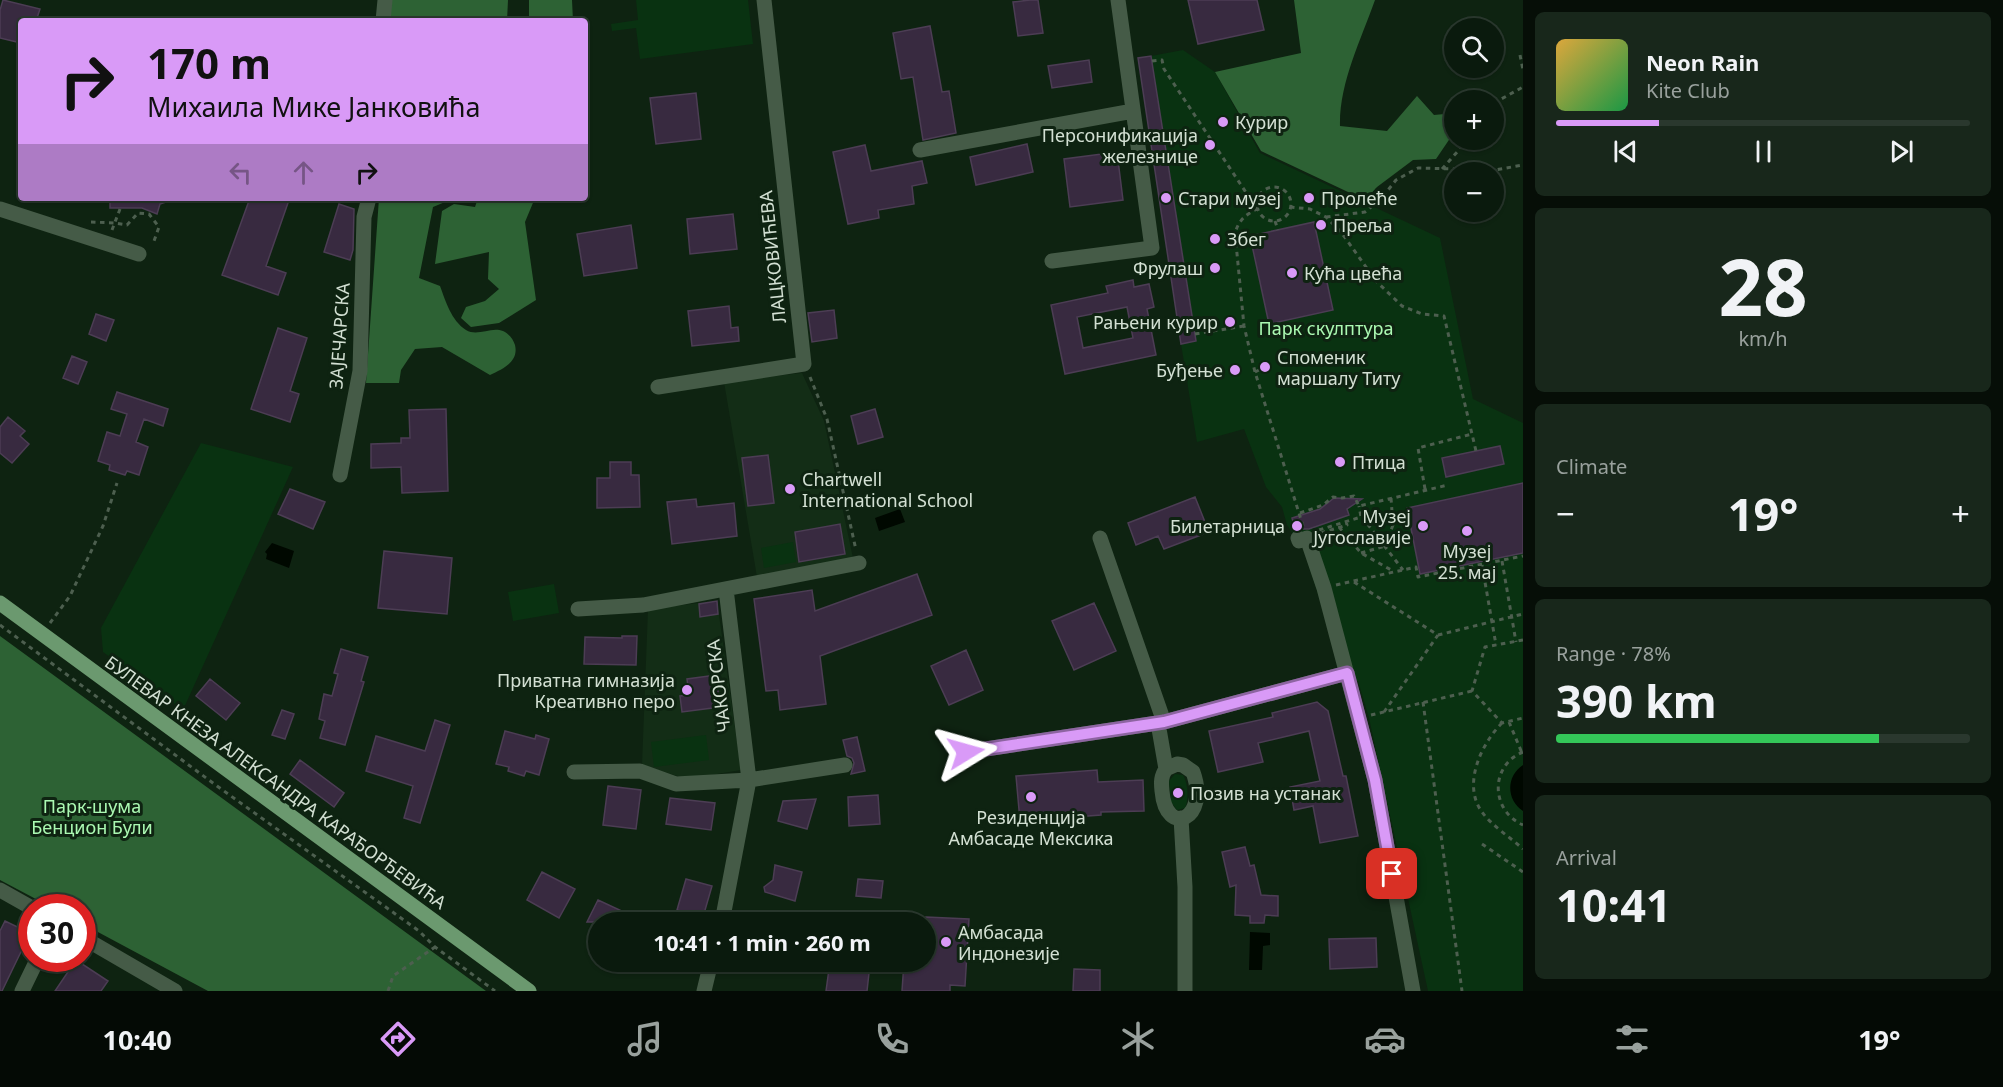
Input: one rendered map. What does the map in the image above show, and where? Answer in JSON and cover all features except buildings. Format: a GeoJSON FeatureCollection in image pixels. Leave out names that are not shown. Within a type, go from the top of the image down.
{"type":"FeatureCollection","features":[{"type":"Feature","properties":{"kind":"main road","name":"БУЛЕВАР КНЕЗА АЛЕКСАНДРА КАРАЂОРЂЕВИЋА"},"geometry":{"type":"LineString","coordinates":[[0,603],[529,991]]}},
{"type":"Feature","properties":{"kind":"street"},"geometry":{"type":"LineString","coordinates":[[384,18],[385,0]]}},
{"type":"Feature","properties":{"kind":"street","name":"ЛАЦКОВИЋЕВА"},"geometry":{"type":"LineString","coordinates":[[764,0],[804,364]]}},
{"type":"Feature","properties":{"kind":"street"},"geometry":{"type":"LineString","coordinates":[[1052,261],[1152,248],[1118,0]]}},
{"type":"Feature","properties":{"kind":"street"},"geometry":{"type":"LineString","coordinates":[[920,150],[1133,111]]}},
{"type":"Feature","properties":{"kind":"street","name":"ЗАЈЕЧАРСКА"},"geometry":{"type":"LineString","coordinates":[[340,475],[360,371],[364,217],[368,201]]}},
{"type":"Feature","properties":{"kind":"street"},"geometry":{"type":"LineString","coordinates":[[0,209],[140,254]]}},
{"type":"Feature","properties":{"kind":"street"},"geometry":{"type":"LineString","coordinates":[[658,387],[804,364]]}},
{"type":"Feature","properties":{"kind":"street"},"geometry":{"type":"LineString","coordinates":[[1306,534],[1324,588],[1375,780],[1413,991]]}},
{"type":"Feature","properties":{"kind":"street"},"geometry":{"type":"LineString","coordinates":[[1100,538],[1161,723],[1166,769]]}},
{"type":"Feature","properties":{"kind":"street"},"geometry":{"type":"LineString","coordinates":[[578,609],[643,605],[859,563]]}},
{"type":"Feature","properties":{"kind":"street","name":"ЧАКОРСКА"},"geometry":{"type":"LineString","coordinates":[[724,912],[749,780],[726,589]]}},
{"type":"Feature","properties":{"kind":"street"},"geometry":{"type":"LineString","coordinates":[[966,752],[1161,723],[1347,673]]}},
{"type":"Feature","properties":{"kind":"street"},"geometry":{"type":"LineString","coordinates":[[574,772],[640,771],[676,784],[749,780],[845,765]]}},
{"type":"Feature","properties":{"kind":"street"},"geometry":{"type":"LineString","coordinates":[[1172,765],[1184,765],[1193,772],[1197,803],[1195,809],[1186,817],[1181,818],[1169,814],[1163,804],[1161,779],[1166,769],[1172,765]]}},
{"type":"Feature","properties":{"kind":"street"},"geometry":{"type":"LineString","coordinates":[[1181,818],[1185,887],[1185,991]]}},
{"type":"Feature","properties":{"kind":"street"},"geometry":{"type":"LineString","coordinates":[[0,890],[18,900]]}},
{"type":"Feature","properties":{"kind":"street"},"geometry":{"type":"LineString","coordinates":[[96,945],[175,991]]}},
{"type":"Feature","properties":{"kind":"street"},"geometry":{"type":"LineString","coordinates":[[22,991],[31,972]]}},
{"type":"Feature","properties":{"kind":"street"},"geometry":{"type":"LineString","coordinates":[[704,991],[709,972]]}},
{"type":"Feature","properties":{"kind":"path"},"geometry":{"type":"LineString","coordinates":[[1520,55],[1523,70]]}},
{"type":"Feature","properties":{"kind":"path"},"geometry":{"type":"LineString","coordinates":[[1152,61],[1162,60],[1164,69],[1257,210],[1264,218],[1275,221],[1285,217],[1290,201],[1285,192],[1275,187],[1269,188],[1260,194],[1257,210]]}},
{"type":"Feature","properties":{"kind":"path"},"geometry":{"type":"LineString","coordinates":[[1504,97],[1523,87]]}},
{"type":"Feature","properties":{"kind":"path"},"geometry":{"type":"LineString","coordinates":[[1442,169],[1459,150]]}},
{"type":"Feature","properties":{"kind":"path"},"geometry":{"type":"LineString","coordinates":[[1326,217],[1365,212],[1381,199],[1396,180],[1418,168],[1495,170],[1523,165]]}},
{"type":"Feature","properties":{"kind":"path"},"geometry":{"type":"LineString","coordinates":[[1290,207],[1310,209],[1326,217],[1341,232],[1376,281],[1402,306],[1422,314],[1444,316],[1476,451]]}},
{"type":"Feature","properties":{"kind":"path"},"geometry":{"type":"LineString","coordinates":[[118,216],[120,209]]}},
{"type":"Feature","properties":{"kind":"path"},"geometry":{"type":"LineString","coordinates":[[1257,210],[1247,214],[1238,222],[1235,233],[1244,326],[1255,372],[1306,534]]}},
{"type":"Feature","properties":{"kind":"path"},"geometry":{"type":"LineString","coordinates":[[91,222],[127,225],[138,213],[149,214],[159,227],[153,241]]}},
{"type":"Feature","properties":{"kind":"path"},"geometry":{"type":"LineString","coordinates":[[1275,221],[1278,230]]}},
{"type":"Feature","properties":{"kind":"path"},"geometry":{"type":"LineString","coordinates":[[1195,334],[1244,326]]}},
{"type":"Feature","properties":{"kind":"path"},"geometry":{"type":"LineString","coordinates":[[804,364],[827,419],[859,563]]}},
{"type":"Feature","properties":{"kind":"path"},"geometry":{"type":"LineString","coordinates":[[1255,372],[1265,367]]}},
{"type":"Feature","properties":{"kind":"path"},"geometry":{"type":"LineString","coordinates":[[1425,490],[1418,448],[1472,434]]}},
{"type":"Feature","properties":{"kind":"path"},"geometry":{"type":"LineString","coordinates":[[42,634],[70,596],[103,526],[117,483]]}},
{"type":"Feature","properties":{"kind":"path"},"geometry":{"type":"LineString","coordinates":[[1359,506],[1448,485]]}},
{"type":"Feature","properties":{"kind":"path"},"geometry":{"type":"LineString","coordinates":[[1300,513],[1320,507],[1333,497],[1354,496],[1361,517],[1403,570]]}},
{"type":"Feature","properties":{"kind":"path"},"geometry":{"type":"LineString","coordinates":[[1385,546],[1393,525],[1390,498]]}},
{"type":"Feature","properties":{"kind":"path"},"geometry":{"type":"LineString","coordinates":[[1306,534],[1361,517]]}},
{"type":"Feature","properties":{"kind":"path"},"geometry":{"type":"LineString","coordinates":[[1306,534],[1347,525],[1346,521]]}},
{"type":"Feature","properties":{"kind":"path"},"geometry":{"type":"LineString","coordinates":[[1339,527],[1361,553],[1394,572]]}},
{"type":"Feature","properties":{"kind":"path"},"geometry":{"type":"LineString","coordinates":[[1361,553],[1385,546]]}},
{"type":"Feature","properties":{"kind":"path"},"geometry":{"type":"LineString","coordinates":[[1324,588],[1416,567],[1418,577],[1523,555]]}},
{"type":"Feature","properties":{"kind":"path"},"geometry":{"type":"LineString","coordinates":[[1502,560],[1516,642]]}},
{"type":"Feature","properties":{"kind":"path"},"geometry":{"type":"LineString","coordinates":[[1482,565],[1496,645]]}},
{"type":"Feature","properties":{"kind":"path"},"geometry":{"type":"LineString","coordinates":[[1354,581],[1438,635]]}},
{"type":"Feature","properties":{"kind":"path"},"geometry":{"type":"LineString","coordinates":[[1472,691],[1384,712],[1438,635],[1523,614]]}},
{"type":"Feature","properties":{"kind":"path"},"geometry":{"type":"LineString","coordinates":[[0,625],[217,786],[419,931],[435,947],[495,991]]}},
{"type":"Feature","properties":{"kind":"path"},"geometry":{"type":"LineString","coordinates":[[1472,691],[1485,647],[1523,640]]}},
{"type":"Feature","properties":{"kind":"path"},"geometry":{"type":"LineString","coordinates":[[1472,691],[1502,723]]}},
{"type":"Feature","properties":{"kind":"path"},"geometry":{"type":"LineString","coordinates":[[1424,702],[1462,991]]}},
{"type":"Feature","properties":{"kind":"path"},"geometry":{"type":"LineString","coordinates":[[1523,718],[1502,723],[1494,731],[1478,760],[1473,790],[1481,811],[1523,849]]}},
{"type":"Feature","properties":{"kind":"path"},"geometry":{"type":"LineString","coordinates":[[1509,722],[1522,753],[1506,764],[1497,788],[1499,801],[1506,813],[1515,822],[1523,825]]}},
{"type":"Feature","properties":{"kind":"path"},"geometry":{"type":"LineString","coordinates":[[1482,844],[1523,872]]}},
{"type":"Feature","properties":{"kind":"path"},"geometry":{"type":"LineString","coordinates":[[388,991],[393,976],[435,947]]}},
{"type":"Feature","properties":{"kind":"shaded area","name":"Chartwell International School"},"geometry":{"type":"Polygon","coordinates":[[[802,373],[824,421],[853,558],[757,577],[724,382],[802,373]]]}},
{"type":"Feature","properties":{"kind":"shaded area"},"geometry":{"type":"Polygon","coordinates":[[[900,509],[905,522],[879,531],[875,518],[900,509]]]}},
{"type":"Feature","properties":{"kind":"shaded area"},"geometry":{"type":"Polygon","coordinates":[[[272,543],[294,551],[289,568],[266,559],[265,552],[272,543]]]}},
{"type":"Feature","properties":{"kind":"shaded area","name":"Приватна гимназија Креативно перо"},"geometry":{"type":"Polygon","coordinates":[[[717,601],[741,770],[687,779],[642,765],[648,609],[717,601]]]}},
{"type":"Feature","properties":{"kind":"shaded area"},"geometry":{"type":"Polygon","coordinates":[[[1523,765],[1523,811],[1513,801],[1510,788],[1513,775],[1523,765]]]}},
{"type":"Feature","properties":{"kind":"shaded area"},"geometry":{"type":"Polygon","coordinates":[[[1250,932],[1270,933],[1270,945],[1263,946],[1262,970],[1249,970],[1250,932]]]}},
{"type":"Feature","properties":{"kind":"green space"},"geometry":{"type":"Polygon","coordinates":[[[390,0],[508,0],[507,18],[389,18],[390,0]]]}},
{"type":"Feature","properties":{"kind":"green space"},"geometry":{"type":"Polygon","coordinates":[[[529,0],[572,0],[573,18],[529,18],[529,0]]]}},
{"type":"Feature","properties":{"kind":"green space"},"geometry":{"type":"Polygon","coordinates":[[[636,0],[748,0],[753,44],[640,59],[636,28],[612,31],[611,24],[638,20],[636,0]]]}},
{"type":"Feature","properties":{"kind":"green space"},"geometry":{"type":"Polygon","coordinates":[[[1294,0],[1375,0],[1347,78],[1340,126],[1387,131],[1417,96],[1434,115],[1444,114],[1444,147],[1436,159],[1413,160],[1377,187],[1365,200],[1261,151],[1215,72],[1301,53],[1294,0]]]}},
{"type":"Feature","properties":{"kind":"green space","name":"Парк скулптура"},"geometry":{"type":"Polygon","coordinates":[[[1183,50],[1215,72],[1260,153],[1440,238],[1473,399],[1523,423],[1523,991],[1428,991],[1369,718],[1358,681],[1347,683],[1303,548],[1287,525],[1282,507],[1266,487],[1244,429],[1197,442],[1181,344],[1196,340],[1151,56],[1183,50]]]}},
{"type":"Feature","properties":{"kind":"green space"},"geometry":{"type":"Polygon","coordinates":[[[379,201],[448,201],[433,207],[419,278],[440,286],[453,316],[466,330],[475,332],[498,330],[509,335],[514,343],[515,356],[509,364],[490,375],[442,347],[415,349],[401,370],[399,383],[366,383],[379,201]]]}},
{"type":"Feature","properties":{"kind":"green space"},"geometry":{"type":"Polygon","coordinates":[[[477,201],[534,201],[525,222],[536,300],[499,323],[471,327],[461,318],[466,307],[485,301],[499,289],[488,279],[489,252],[435,264],[442,211],[454,204],[475,207],[477,201]]]}},
{"type":"Feature","properties":{"kind":"green space"},"geometry":{"type":"Polygon","coordinates":[[[201,443],[293,467],[183,710],[103,652],[101,628],[201,443]]]}},
{"type":"Feature","properties":{"kind":"green space"},"geometry":{"type":"Polygon","coordinates":[[[793,542],[796,562],[764,568],[761,548],[793,542]]]}},
{"type":"Feature","properties":{"kind":"green space"},"geometry":{"type":"Polygon","coordinates":[[[554,584],[559,613],[513,621],[508,592],[554,584]]]}},
{"type":"Feature","properties":{"kind":"green space","name":"Парк-шума Бенцион Були"},"geometry":{"type":"Polygon","coordinates":[[[0,636],[486,991],[208,991],[96,931],[96,894],[26,894],[0,880],[0,636]]]}},
{"type":"Feature","properties":{"kind":"green space"},"geometry":{"type":"Polygon","coordinates":[[[706,735],[709,760],[654,767],[651,742],[706,735]]]}},
{"type":"Feature","properties":{"kind":"green space"},"geometry":{"type":"Polygon","coordinates":[[[1175,774],[1183,775],[1187,791],[1185,808],[1177,810],[1171,802],[1169,781],[1175,774]]]}},
{"type":"Feature","properties":{"kind":"place","name":"Курир"},"geometry":{"type":"Point","coordinates":[1223,122]}},
{"type":"Feature","properties":{"kind":"place","name":"Персонификација железнице"},"geometry":{"type":"Point","coordinates":[1210,145]}},
{"type":"Feature","properties":{"kind":"place","name":"Стари музеј"},"geometry":{"type":"Point","coordinates":[1166,198]}},
{"type":"Feature","properties":{"kind":"place","name":"Пролеће"},"geometry":{"type":"Point","coordinates":[1309,198]}},
{"type":"Feature","properties":{"kind":"place","name":"Преља"},"geometry":{"type":"Point","coordinates":[1321,225]}},
{"type":"Feature","properties":{"kind":"place","name":"Збег"},"geometry":{"type":"Point","coordinates":[1215,239]}},
{"type":"Feature","properties":{"kind":"place","name":"Фрулаш"},"geometry":{"type":"Point","coordinates":[1215,268]}},
{"type":"Feature","properties":{"kind":"place","name":"Кућа цвећа"},"geometry":{"type":"Point","coordinates":[1292,273]}},
{"type":"Feature","properties":{"kind":"place","name":"Рањени курир"},"geometry":{"type":"Point","coordinates":[1230,322]}},
{"type":"Feature","properties":{"kind":"place","name":"Споменик маршалу Титу"},"geometry":{"type":"Point","coordinates":[1265,367]}},
{"type":"Feature","properties":{"kind":"place","name":"Буђење"},"geometry":{"type":"Point","coordinates":[1235,370]}},
{"type":"Feature","properties":{"kind":"place","name":"Птица"},"geometry":{"type":"Point","coordinates":[1340,462]}},
{"type":"Feature","properties":{"kind":"place","name":"Chartwell International School"},"geometry":{"type":"Point","coordinates":[790,489]}},
{"type":"Feature","properties":{"kind":"place","name":"Билетарница"},"geometry":{"type":"Point","coordinates":[1297,526]}},
{"type":"Feature","properties":{"kind":"place","name":"Музеј Југославије"},"geometry":{"type":"Point","coordinates":[1423,526]}},
{"type":"Feature","properties":{"kind":"place","name":"Музеј 25. мај"},"geometry":{"type":"Point","coordinates":[1467,531]}},
{"type":"Feature","properties":{"kind":"place","name":"Приватна гимназија Креативно перо"},"geometry":{"type":"Point","coordinates":[687,690]}},
{"type":"Feature","properties":{"kind":"place","name":"Позив на устанак"},"geometry":{"type":"Point","coordinates":[1178,793]}},
{"type":"Feature","properties":{"kind":"place","name":"Резиденција Амбасаде Мексика"},"geometry":{"type":"Point","coordinates":[1031,797]}},
{"type":"Feature","properties":{"kind":"place","name":"Амбасада Индонезије"},"geometry":{"type":"Point","coordinates":[946,942]}},
{"type":"Feature","properties":{"kind":"route"},"geometry":{"type":"LineString","coordinates":[[966,752],[1164,722],[1347,673],[1375,780],[1392,874]]}}]}
